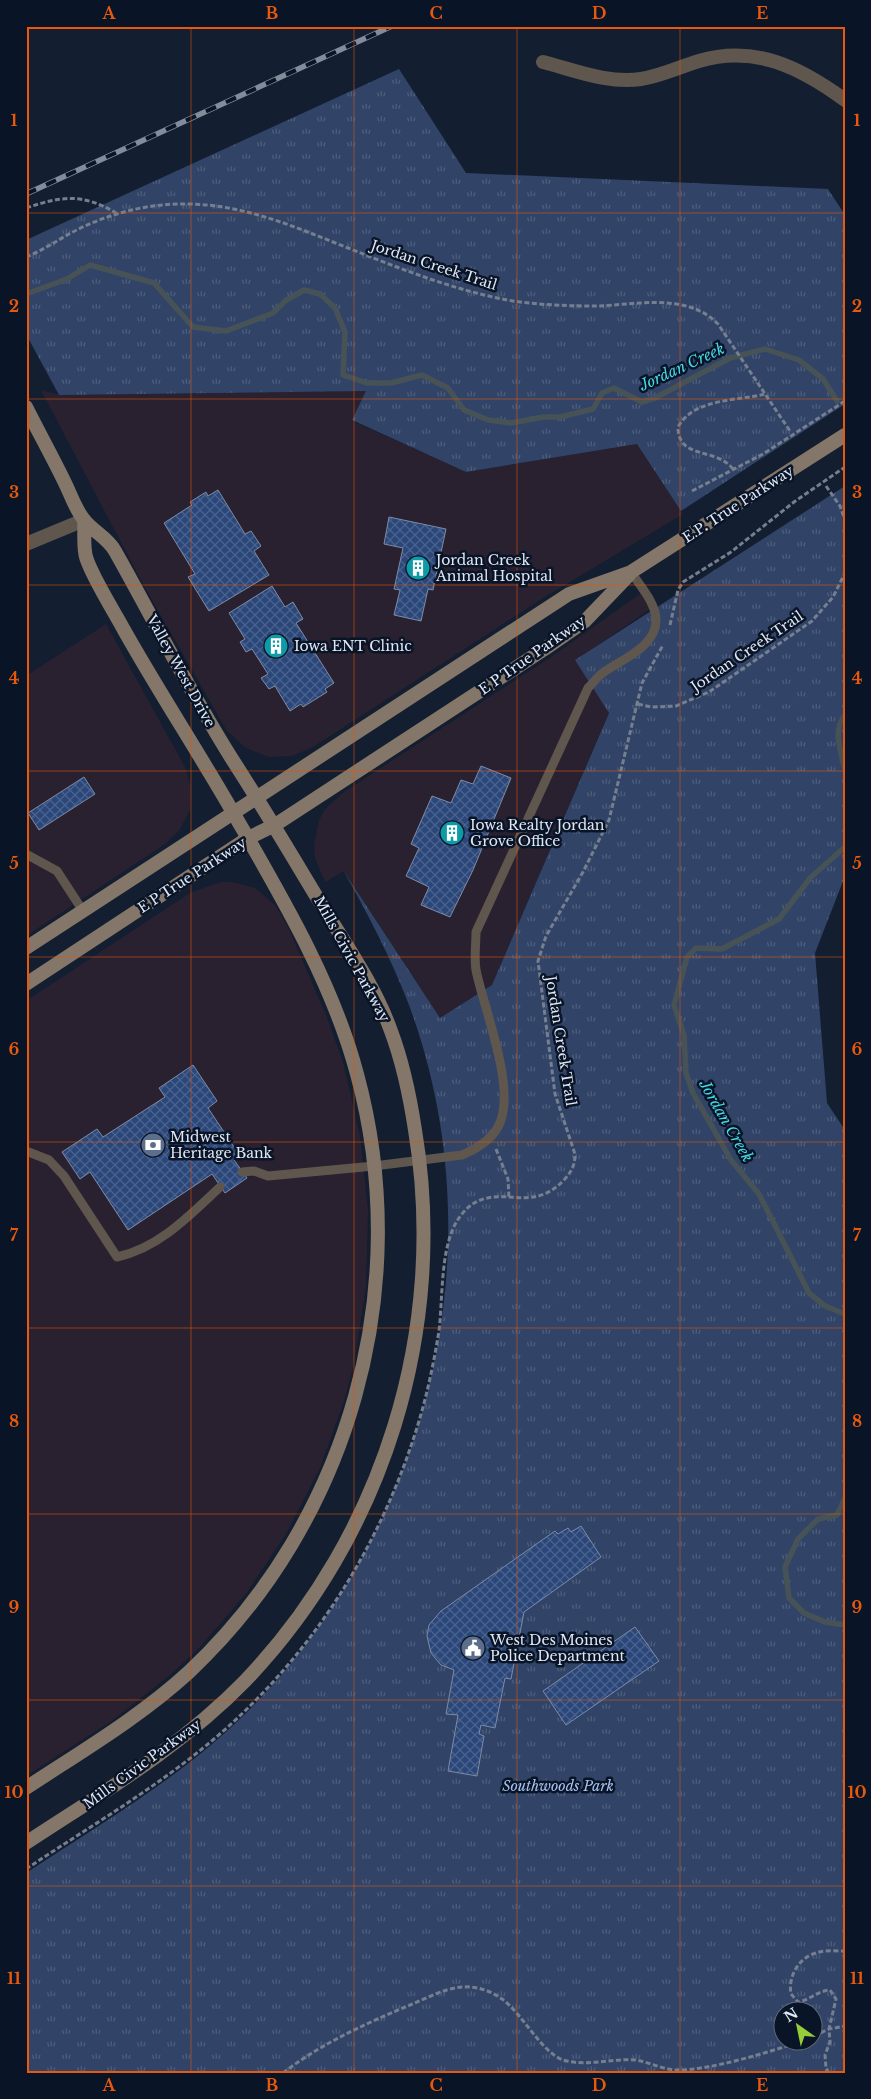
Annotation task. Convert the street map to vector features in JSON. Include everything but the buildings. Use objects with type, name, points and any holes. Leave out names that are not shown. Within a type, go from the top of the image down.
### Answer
[{"type":"main road","name":"Valley West Drive","points":[[26,407],[84,520],[112,544],[202,709],[275,824]]},
{"type":"main road","name":"E.P. True Parkway","points":[[631,572],[845,435]]},
{"type":"main road","name":"Valley West Drive","points":[[84,520],[86,556],[140,658],[248,838]]},
{"type":"main road","name":"E P True Parkway","points":[[26,948],[256,796],[569,594],[631,572]]},
{"type":"main road","name":"E P True Parkway","points":[[26,984],[248,838],[275,824],[546,648],[585,621],[631,572]]},
{"type":"main road","name":"Mills Civic Parkway","points":[[26,1843],[161,1754],[212,1712],[269,1653],[299,1616],[327,1575],[361,1513],[397,1419],[410,1370],[422,1299],[424,1253],[420,1160],[409,1094],[391,1030],[352,954],[275,824]]},
{"type":"main road","points":[[26,1788],[129,1720],[158,1698],[204,1657],[262,1589],[320,1493],[347,1424],[370,1337],[379,1241],[374,1166],[366,1112],[345,1036],[295,921],[248,838]]},
{"type":"street","points":[[543,62],[597,76],[633,80],[664,74],[700,60],[726,56],[750,56],[790,66],[812,76],[845,100]]},
{"type":"street","points":[[26,544],[84,520]]},
{"type":"lane","points":[[242,1172],[254,1171],[268,1176],[462,1155],[473,1151],[498,1128],[504,1084],[476,968],[476,932],[588,688],[602,673],[637,651],[649,640],[654,631],[656,620],[653,606],[631,572]]},
{"type":"lane","points":[[26,854],[56,871],[83,911]]},
{"type":"lane","points":[[26,1151],[48,1160],[64,1176],[117,1257],[129,1254],[166,1235],[220,1187]]},
{"type":"path","points":[[26,208],[56,198],[83,199],[102,205],[116,214]]},
{"type":"path","name":"Jordan Creek Trail","points":[[26,257],[101,219],[116,214],[168,204],[233,207],[273,218],[366,255],[468,291],[514,301],[567,305],[655,303],[682,305],[710,316],[726,334],[790,431]]},
{"type":"path","points":[[733,469],[720,457],[689,450],[682,443],[678,427],[683,418],[698,409],[719,402],[765,394]]},
{"type":"path","points":[[692,492],[763,454],[845,401]]},
{"type":"path","points":[[670,627],[678,590],[683,582],[731,552],[794,502],[845,467]]},
{"type":"path","points":[[826,486],[840,506],[845,520]]},
{"type":"path","name":"Jordan Creek Trail","points":[[638,704],[657,707],[676,706],[710,692],[812,621],[832,597],[845,574]]},
{"type":"path","name":"Jordan Creek Trail","points":[[454,1225],[467,1208],[476,1201],[487,1198],[536,1197],[547,1192],[558,1186],[571,1172],[575,1163],[575,1154],[555,1094],[538,961],[540,948],[583,872],[608,820],[642,683],[667,636]]},
{"type":"path","points":[[492,1134],[508,1179],[510,1198]]},
{"type":"path","points":[[829,2073],[826,2070],[826,2054],[830,2042],[829,2029],[836,1999],[830,1990],[821,1990],[806,2001],[798,2002],[791,1994],[790,1979],[793,1973],[811,1955],[817,1952],[845,1951]]},
{"type":"path","points":[[284,2073],[308,2054],[371,2022],[437,1994],[462,1987],[475,1987],[496,1994],[562,2060],[575,2062],[635,2060],[674,2070],[690,2069],[774,2050]]},
{"type":"path","points":[[824,2031],[845,2026]]},
{"type":"shaded area","points":[[41,390],[60,395],[367,391],[352,421],[466,472],[637,444],[683,514],[543,598],[313,747],[292,756],[269,757],[246,748],[227,731],[144,586]]},
{"type":"shaded area","points":[[644,591],[653,607],[576,660],[609,712],[492,985],[440,1018],[344,871],[325,882],[315,858],[314,845],[319,820],[325,809],[344,792],[551,657]]},
{"type":"shaded area","points":[[106,624],[185,767],[191,788],[190,810],[180,829],[165,844],[26,936],[26,676]]},
{"type":"shaded area","points":[[221,882],[232,882],[255,888],[275,905],[288,927],[326,1015],[343,1062],[360,1136],[368,1211],[366,1287],[354,1362],[345,1398],[320,1468],[286,1534],[245,1595],[197,1650],[170,1675],[113,1720],[26,1776],[26,1001],[190,893]]},
{"type":"green space","points":[[399,69],[466,173],[828,189],[845,215],[845,404],[681,511],[637,444],[466,472],[352,420],[366,391],[59,395],[26,334],[26,240]]},
{"type":"green space","name":"Southwoods Park","points":[[845,486],[845,876],[815,953],[827,1103],[845,1130],[845,2073],[26,2073],[26,1873],[116,1815],[203,1751],[256,1703],[316,1630],[366,1550],[405,1465],[431,1375],[446,1283],[447,1190],[435,1096],[409,1005],[395,970],[343,870],[440,1018],[492,985],[609,713],[575,660]]},
{"type":"waterway","name":"Jordan Creek","points":[[26,294],[67,279],[90,265],[154,283],[193,327],[226,331],[273,313],[285,301],[304,290],[320,294],[335,308],[345,332],[343,375],[367,383],[391,383],[422,375],[448,388],[464,410],[488,420],[511,423],[543,417],[560,417],[593,409],[602,393],[614,388],[642,402],[655,398],[730,358],[765,349],[799,360],[823,379],[837,401]]},
{"type":"waterway","name":"Jordan Creek","points":[[845,715],[841,721],[838,734],[845,770]]},
{"type":"waterway","name":"Jordan Creek","points":[[845,847],[811,877],[779,919],[722,949],[696,948],[687,957],[674,1005],[684,1035],[686,1073],[693,1093],[731,1160],[759,1194],[809,1293],[825,1306],[845,1314]]},
{"type":"waterway","name":"Jordan Creek","points":[[845,1498],[837,1515],[818,1519],[798,1539],[785,1567],[789,1598],[804,1613],[825,1622],[845,1625]]},
{"type":"railway","points":[[26,194],[392,26]]},
{"type":"place","name":"Jordan Creek Animal Hospital","points":[[418,568]]},
{"type":"place","name":"Iowa ENT Clinic","points":[[276,646]]},
{"type":"place","name":"Iowa Realty Jordan Grove Office","points":[[452,833]]},
{"type":"place","name":"Midwest Heritage Bank","points":[[153,1145]]},
{"type":"place","name":"West Des Moines Police Department","points":[[473,1648]]}]
